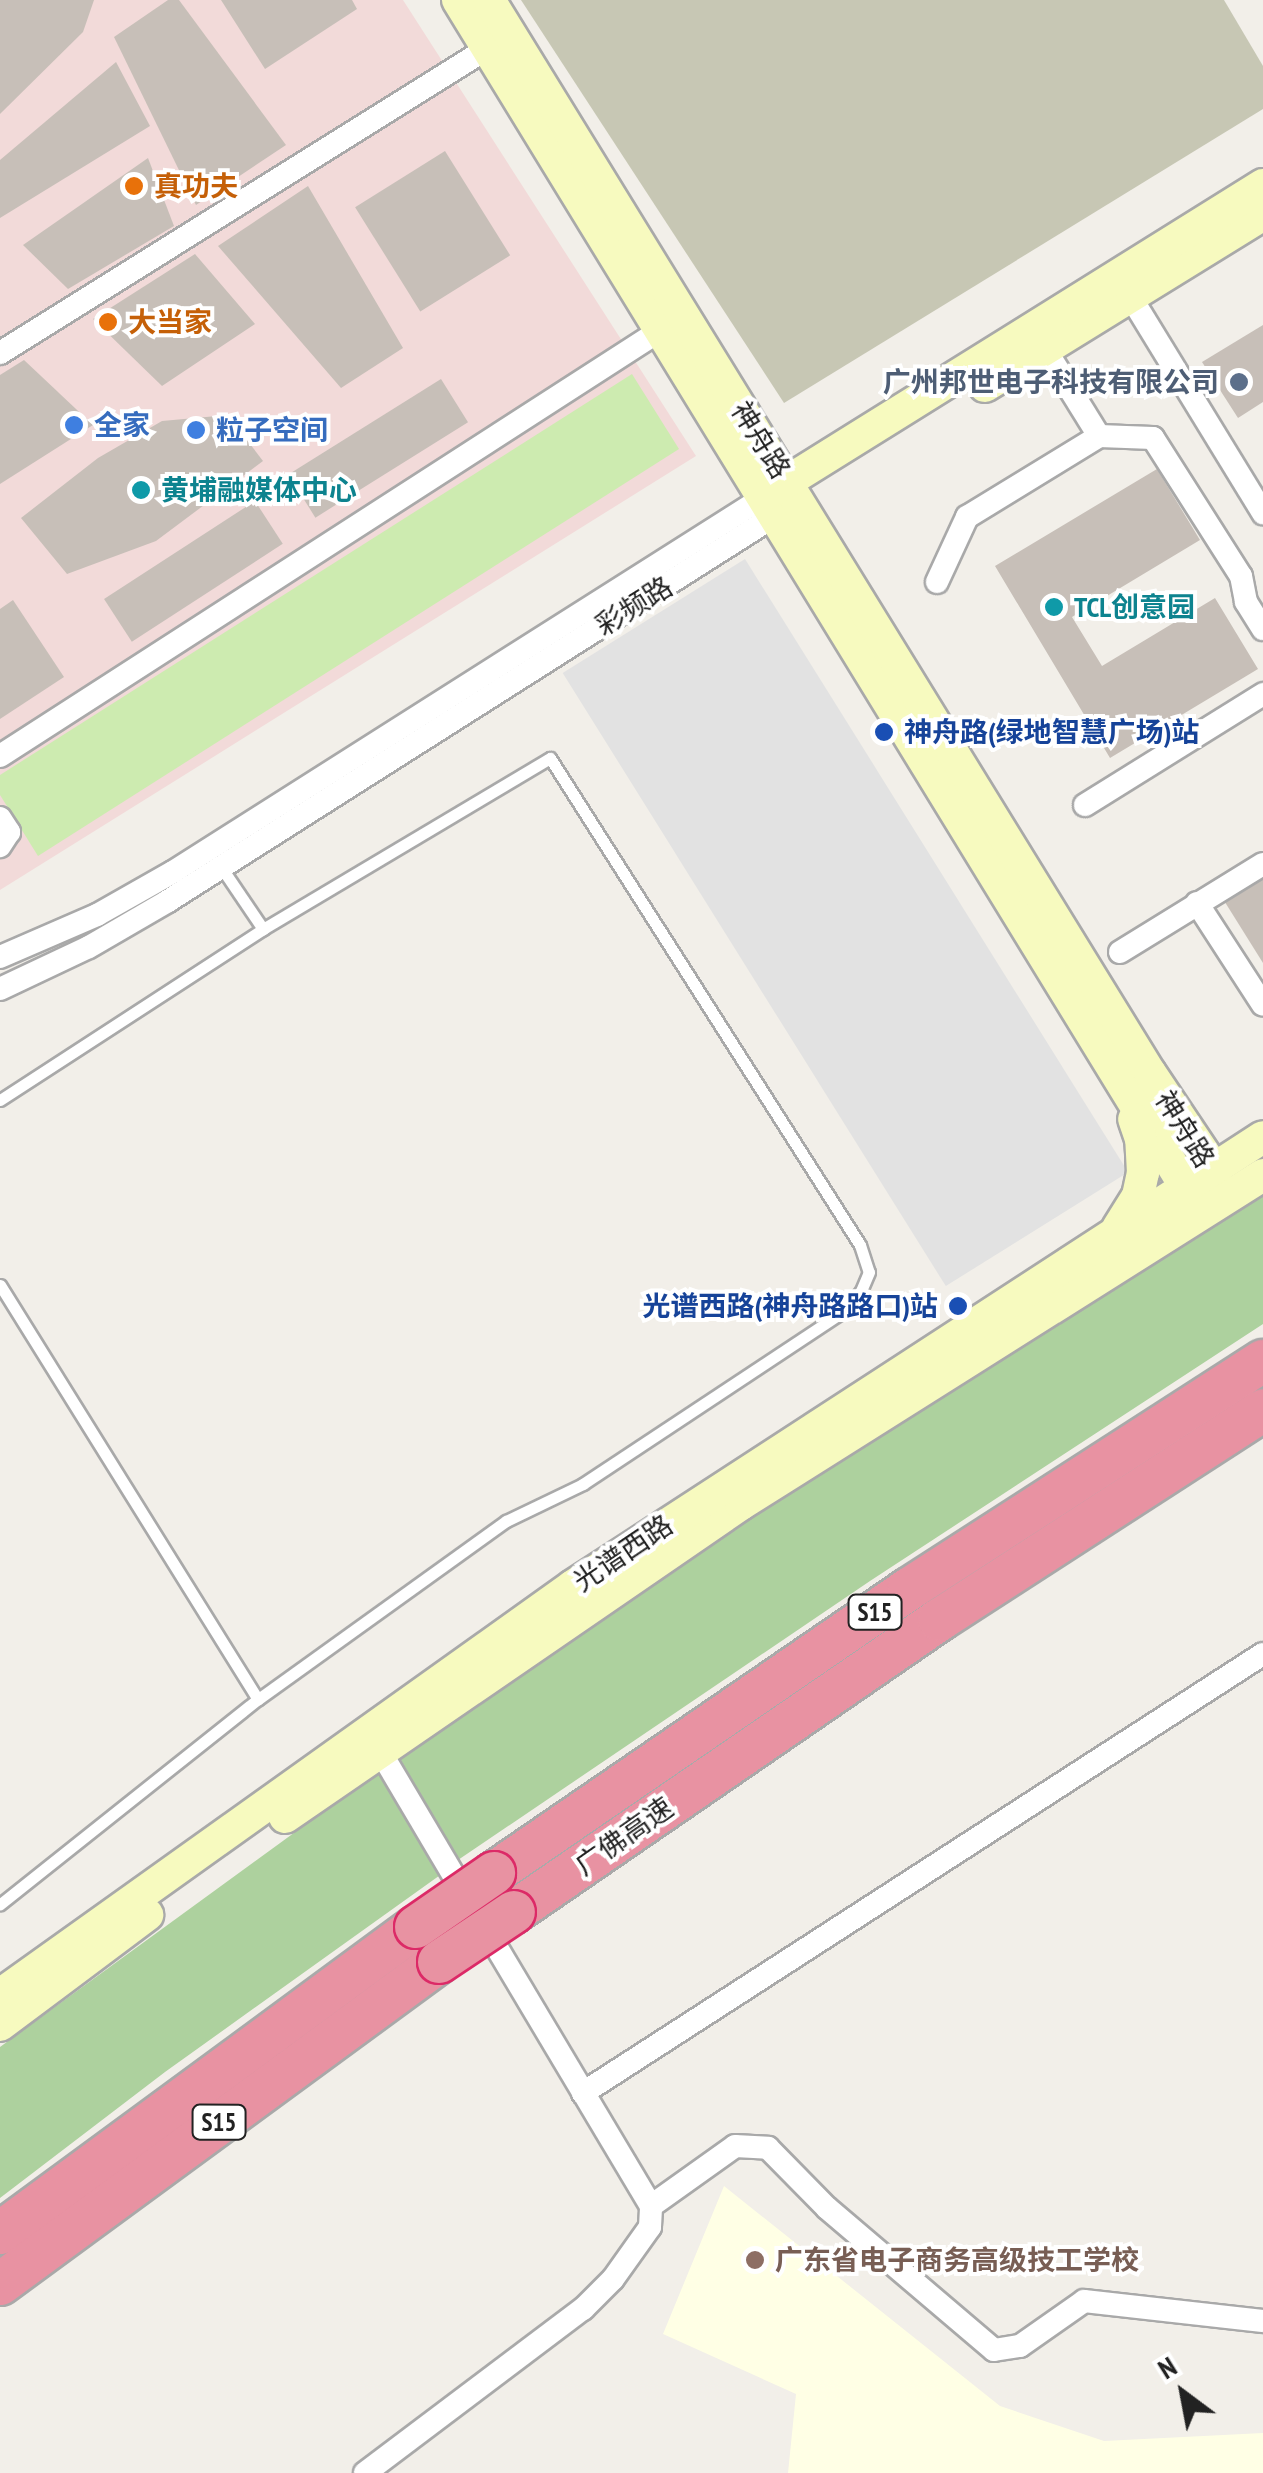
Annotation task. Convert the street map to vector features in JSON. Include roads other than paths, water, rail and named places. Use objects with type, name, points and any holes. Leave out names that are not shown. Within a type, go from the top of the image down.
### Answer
[{"type":"highway","name":"广佛高速","points":[[0,2284],[428,1945],[494,1873],[909,1589],[1263,1362]]},
{"type":"highway","name":"广佛高速","points":[[0,2233],[428,1945],[514,1912],[938,1620],[1263,1410]]},
{"type":"street","name":"神舟路","points":[[458,0],[658,332],[780,499]]},
{"type":"street","name":"神舟路","points":[[489,0],[780,499],[1135,1075],[1185,1186],[1218,1201]]},
{"type":"street","points":[[0,352],[488,48]]},
{"type":"street","name":"彩频路","points":[[0,989],[89,947],[222,867],[1263,185]]},
{"type":"street","name":"彩频路","points":[[0,958],[98,914],[174,872],[780,499],[1045,350],[1263,214]]},
{"type":"street","points":[[1130,296],[1263,514]]},
{"type":"street","points":[[0,756],[658,332]]},
{"type":"street","points":[[1045,350],[1099,436]]},
{"type":"street","points":[[937,582],[967,517],[1099,436],[1154,438],[1241,576],[1246,602],[1263,629]]},
{"type":"street","points":[[1085,806],[1263,694]]},
{"type":"street","points":[[0,818],[9,832],[0,846]]},
{"type":"street","points":[[1120,952],[1263,864]]},
{"type":"street","points":[[1198,904],[1263,1006]]},
{"type":"street","name":"神舟路","points":[[1135,1075],[1213,1167],[1218,1201]]},
{"type":"street","points":[[1135,1075],[1216,1132],[1263,1133]]},
{"type":"street","points":[[1118,1229],[1138,1196],[1144,1158],[1135,1075]]},
{"type":"street","name":"光谱西路","points":[[0,1995],[573,1586],[1263,1133]]},
{"type":"street","points":[[0,2025],[380,1751],[741,1504],[1263,1174]]},
{"type":"street","points":[[583,2093],[1263,1654]]},
{"type":"street","points":[[365,2473],[583,2309],[613,2279],[650,2228],[651,2206],[380,1751]]},
{"type":"street","points":[[651,2206],[735,2146],[768,2148],[826,2208],[994,2350],[1020,2346],[1084,2301],[1263,2321]]},
{"type":"lane","points":[[0,1100],[263,929],[550,758],[850,1229],[869,1272],[861,1291],[844,1312],[583,1484],[506,1521],[258,1699],[0,1904]]},
{"type":"lane","points":[[222,867],[263,929]]},
{"type":"lane","points":[[0,1285],[258,1699]]},
{"type":"place","name":"真功夫","points":[[134,186]]},
{"type":"place","name":"大当家","points":[[108,322]]},
{"type":"place","name":"广州邦世电子科技有限公司","points":[[1239,382]]},
{"type":"place","name":"全家","points":[[74,425]]},
{"type":"place","name":"粒子空间","points":[[196,430]]},
{"type":"place","name":"黄埔融媒体中心","points":[[141,490]]},
{"type":"place","name":"TCL创意园","points":[[1054,607]]},
{"type":"place","name":"神舟路(绿地智慧广场)站","points":[[884,732]]},
{"type":"place","name":"光谱西路(神舟路路口)站","points":[[958,1306]]},
{"type":"place","name":"广东省电子商务高级技工学校","points":[[755,2260]]}]
